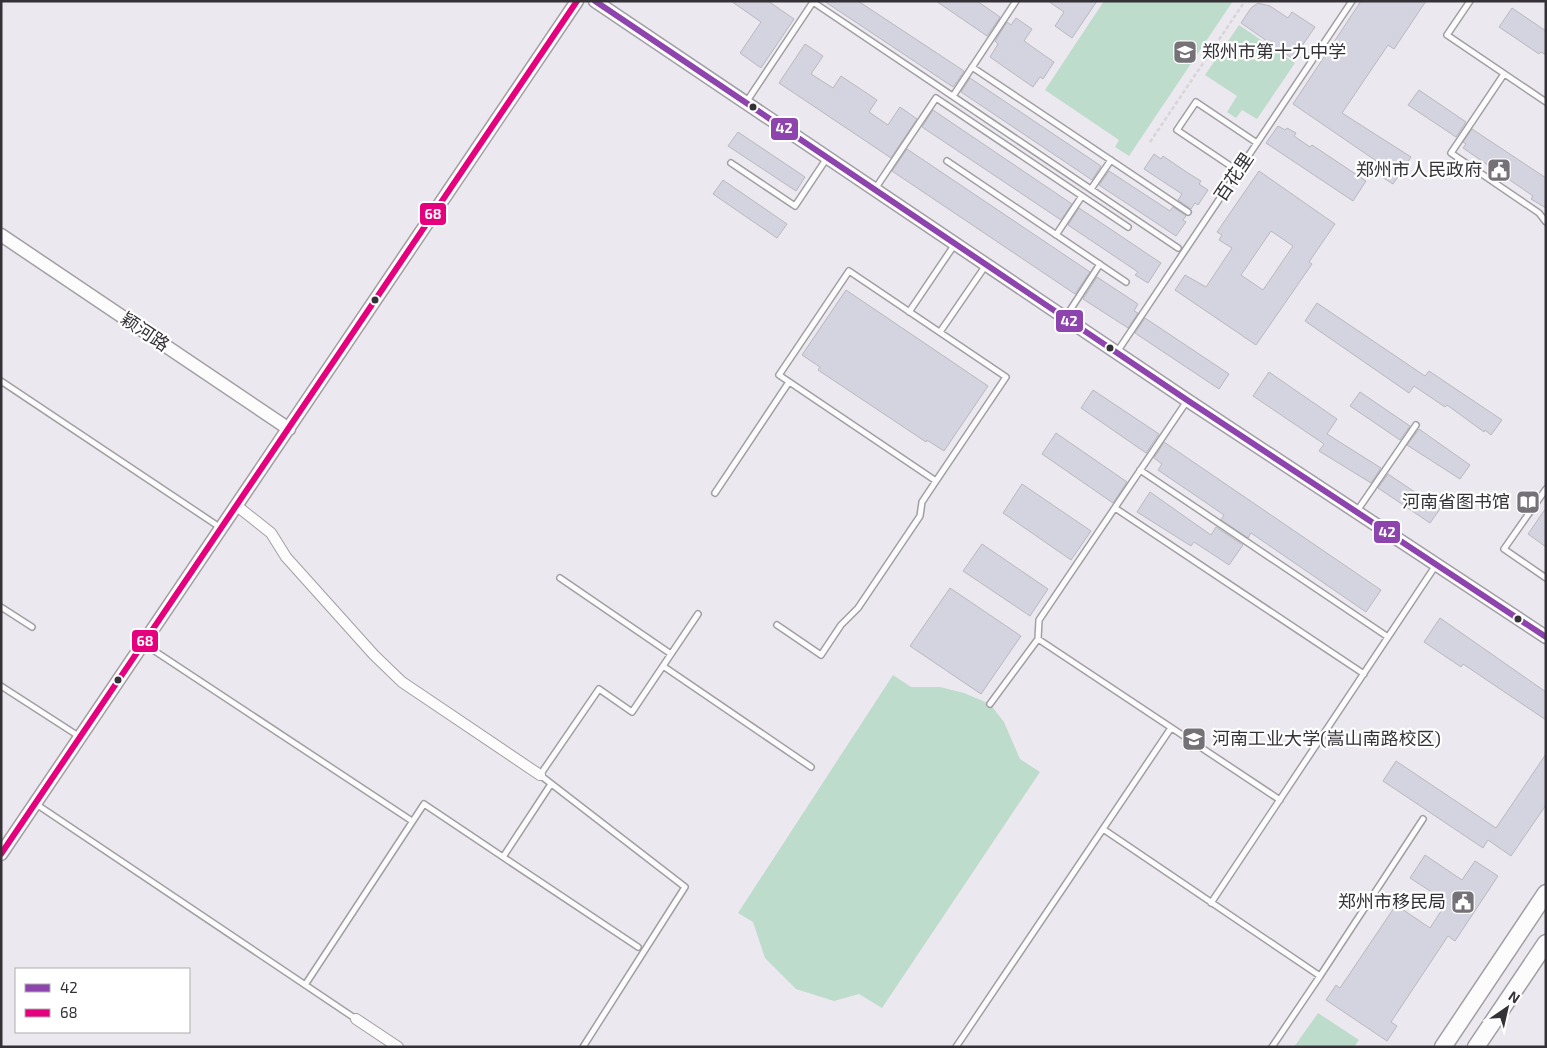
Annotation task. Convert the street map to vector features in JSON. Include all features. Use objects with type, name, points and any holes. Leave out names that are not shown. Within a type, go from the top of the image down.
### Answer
[{"type":"main road","points":[[1443,1047],[1546,893]]},
{"type":"main road","points":[[1476,1047],[1545,946]]},
{"type":"street","points":[[1,854],[577,1]]},
{"type":"street","points":[[595,1],[1064,318],[1546,637]]},
{"type":"street","name":"颖河路","points":[[1,235],[289,429]]},
{"type":"street","points":[[237,506],[271,533],[286,557],[374,655],[402,682],[540,775]]},
{"type":"street","points":[[356,1019],[398,1047]]},
{"type":"lane","points":[[953,96],[1016,1]]},
{"type":"lane","name":"百花里","points":[[1116,352],[1352,1]]},
{"type":"lane","points":[[1470,1],[1447,35],[1546,102]]},
{"type":"lane","points":[[746,103],[813,2],[1178,248]]},
{"type":"lane","points":[[972,67],[1188,212]]},
{"type":"lane","points":[[1504,74],[1450,153],[1539,213],[1546,222]]},
{"type":"lane","points":[[874,190],[936,98],[1128,227]]},
{"type":"lane","points":[[1238,171],[1177,130],[1196,102],[1257,143]]},
{"type":"lane","points":[[731,163],[795,206],[827,158]]},
{"type":"lane","points":[[1091,189],[1110,160]]},
{"type":"lane","points":[[947,161],[1126,282]]},
{"type":"lane","points":[[1056,235],[1082,196]]},
{"type":"lane","points":[[909,312],[955,244]]},
{"type":"lane","points":[[1064,318],[1100,264]]},
{"type":"lane","points":[[940,332],[986,265]]},
{"type":"lane","points":[[777,624],[821,655],[841,625],[858,608],[920,516],[922,502],[1006,377],[849,271],[779,375],[936,481]]},
{"type":"lane","points":[[1,381],[222,529]]},
{"type":"lane","points":[[715,493],[789,382]]},
{"type":"lane","points":[[990,704],[1038,639],[1039,620],[1187,400]]},
{"type":"lane","points":[[1357,512],[1416,425]]},
{"type":"lane","points":[[1140,470],[1388,637]]},
{"type":"lane","points":[[1546,489],[1504,549],[1546,578]]},
{"type":"lane","points":[[1114,508],[1364,674]]},
{"type":"lane","points":[[1211,903],[1436,564]]},
{"type":"lane","points":[[560,578],[672,654]]},
{"type":"lane","points":[[1,606],[32,627]]},
{"type":"lane","points":[[583,1047],[685,887],[540,775],[599,689],[632,712],[698,614]]},
{"type":"lane","points":[[1038,639],[1280,800]]},
{"type":"lane","points":[[144,644],[412,822]]},
{"type":"lane","points":[[663,666],[811,767]]},
{"type":"lane","points":[[1,686],[80,737]]},
{"type":"lane","points":[[956,1047],[1171,728]]},
{"type":"lane","points":[[503,857],[551,784]]},
{"type":"lane","points":[[35,804],[356,1019]]},
{"type":"lane","points":[[305,984],[424,804],[638,947]]},
{"type":"lane","points":[[1272,1047],[1424,819]]},
{"type":"lane","points":[[1103,829],[1320,976]]},
{"type":"path","points":[[1150,142],[1245,1]]},
{"type":"green space","points":[[1104,1],[1233,1],[1129,156],[1115,147],[1119,140],[1045,90]]},
{"type":"green space","points":[[1239,25],[1295,63],[1257,119],[1242,110],[1236,118],[1227,112],[1237,96],[1205,75]]},
{"type":"green space","points":[[893,675],[911,687],[940,687],[964,693],[990,704],[1004,722],[1020,759],[1040,772],[882,1008],[859,994],[834,1001],[796,989],[765,958],[753,922],[738,913]]},
{"type":"green space","points":[[1318,1013],[1359,1040],[1354,1047],[1294,1047]]},
{"type":"building","points":[[731,1],[768,1],[794,19],[761,68],[740,53],[761,22]]},
{"type":"building","points":[[824,1],[858,1],[964,71],[963,73],[953,87]]},
{"type":"building","points":[[936,1],[977,1],[1000,17],[987,36]]},
{"type":"building","points":[[1048,1],[1097,1],[1072,38],[1055,26],[1064,12]]},
{"type":"building","points":[[1361,1],[1426,1],[1394,49],[1388,45],[1342,113],[1411,157],[1393,184],[1382,177],[1388,169],[1293,104]]},
{"type":"building","points":[[1258,3],[1270,6],[1288,18],[1292,12],[1315,27],[1293,59],[1241,23],[1251,8]]},
{"type":"building","points":[[1512,8],[1546,31],[1546,55],[1541,52],[1539,54],[1499,27]]},
{"type":"building","points":[[1016,18],[1032,29],[1024,41],[1054,62],[1043,79],[1040,77],[1033,87],[990,57],[998,44],[995,41],[1007,22],[1011,25]]},
{"type":"building","points":[[805,44],[823,56],[811,74],[833,88],[841,76],[877,100],[869,112],[888,125],[900,107],[917,119],[891,158],[779,83]]},
{"type":"building","points":[[970,78],[1101,166],[1092,180],[961,92]]},
{"type":"building","points":[[1419,90],[1466,122],[1456,137],[1408,105]]},
{"type":"building","points":[[933,110],[1072,204],[1061,220],[922,127]]},
{"type":"building","points":[[1278,126],[1296,133],[1294,136],[1310,147],[1312,145],[1366,181],[1353,201],[1266,143]]},
{"type":"building","points":[[1472,129],[1546,178],[1546,208],[1531,199],[1533,196],[1463,148],[1466,144],[1463,142]]},
{"type":"building","points":[[738,132],[805,177],[796,191],[728,146]]},
{"type":"building","points":[[907,149],[1090,272],[1075,294],[892,171]]},
{"type":"building","points":[[1154,154],[1161,159],[1163,156],[1201,181],[1199,184],[1208,190],[1198,205],[1195,203],[1191,209],[1178,200],[1182,194],[1144,169]]},
{"type":"building","points":[[1109,171],[1170,211],[1173,207],[1186,216],[1183,220],[1186,222],[1176,236],[1099,185]]},
{"type":"building","points":[[1259,171],[1335,224],[1309,262],[1312,264],[1256,345],[1175,290],[1185,275],[1206,287],[1232,248],[1219,240],[1222,235],[1217,232]],"holes":[[[1271,231],[1293,246],[1263,290],[1241,275]]]},
{"type":"building","points":[[723,180],[787,224],[777,238],[713,194]]},
{"type":"building","points":[[1079,208],[1161,263],[1148,283],[1135,275],[1138,272],[1068,225]]},
{"type":"building","points":[[1097,277],[1138,304],[1134,311],[1138,313],[1128,328],[1083,299]]},
{"type":"building","points":[[846,290],[988,386],[944,451],[927,440],[926,442],[818,370],[820,367],[802,355]]},
{"type":"building","points":[[1317,303],[1425,376],[1429,371],[1502,420],[1491,435],[1447,405],[1445,407],[1414,386],[1409,393],[1305,321]]},
{"type":"building","points":[[1145,318],[1229,374],[1219,389],[1135,333]]},
{"type":"building","points":[[1269,372],[1337,419],[1327,434],[1381,468],[1371,483],[1319,451],[1324,444],[1253,396]]},
{"type":"building","points":[[1093,390],[1159,434],[1146,453],[1081,408]]},
{"type":"building","points":[[1360,392],[1410,426],[1400,440],[1350,406]]},
{"type":"building","points":[[1419,429],[1470,465],[1460,479],[1407,445]]},
{"type":"building","points":[[1056,433],[1127,482],[1113,503],[1042,454]]},
{"type":"building","points":[[1164,442],[1381,590],[1366,612],[1251,533],[1248,538],[1221,520],[1224,515],[1158,470],[1162,464],[1154,458]]},
{"type":"building","points":[[1388,474],[1440,509],[1430,523],[1378,488]]},
{"type":"building","points":[[1022,484],[1091,531],[1071,560],[1003,513]]},
{"type":"building","points":[[1150,492],[1211,535],[1216,527],[1243,545],[1229,565],[1194,542],[1191,546],[1137,512]]},
{"type":"building","points":[[1546,508],[1546,547],[1528,534]]},
{"type":"building","points":[[982,544],[1048,589],[1030,616],[963,571]]},
{"type":"building","points":[[950,588],[1021,636],[981,694],[910,646]]},
{"type":"building","points":[[1440,618],[1546,692],[1546,720],[1463,664],[1461,667],[1424,642]]},
{"type":"building","points":[[1546,754],[1546,805],[1511,856],[1488,840],[1483,848],[1383,781],[1396,761],[1496,828]]},
{"type":"building","points":[[1425,855],[1462,880],[1475,861],[1498,876],[1455,941],[1448,936],[1391,1022],[1397,1026],[1387,1041],[1326,1000],[1336,985],[1340,988],[1396,905],[1430,928],[1447,902],[1410,878]]},
{"type":"transit line","name":"68","points":[[1,854],[577,1]]},
{"type":"transit line","name":"42","points":[[595,1],[1187,400],[1546,637]]},
{"type":"place","name":"郑州市第十九中学","points":[[1185,52]]},
{"type":"place","name":"郑州市人民政府","points":[[1499,170]]},
{"type":"place","name":"河南省图书馆","points":[[1528,502]]},
{"type":"place","name":"河南工业大学(嵩山南路校区)","points":[[1194,739]]},
{"type":"place","name":"郑州市移民局","points":[[1463,902]]}]
